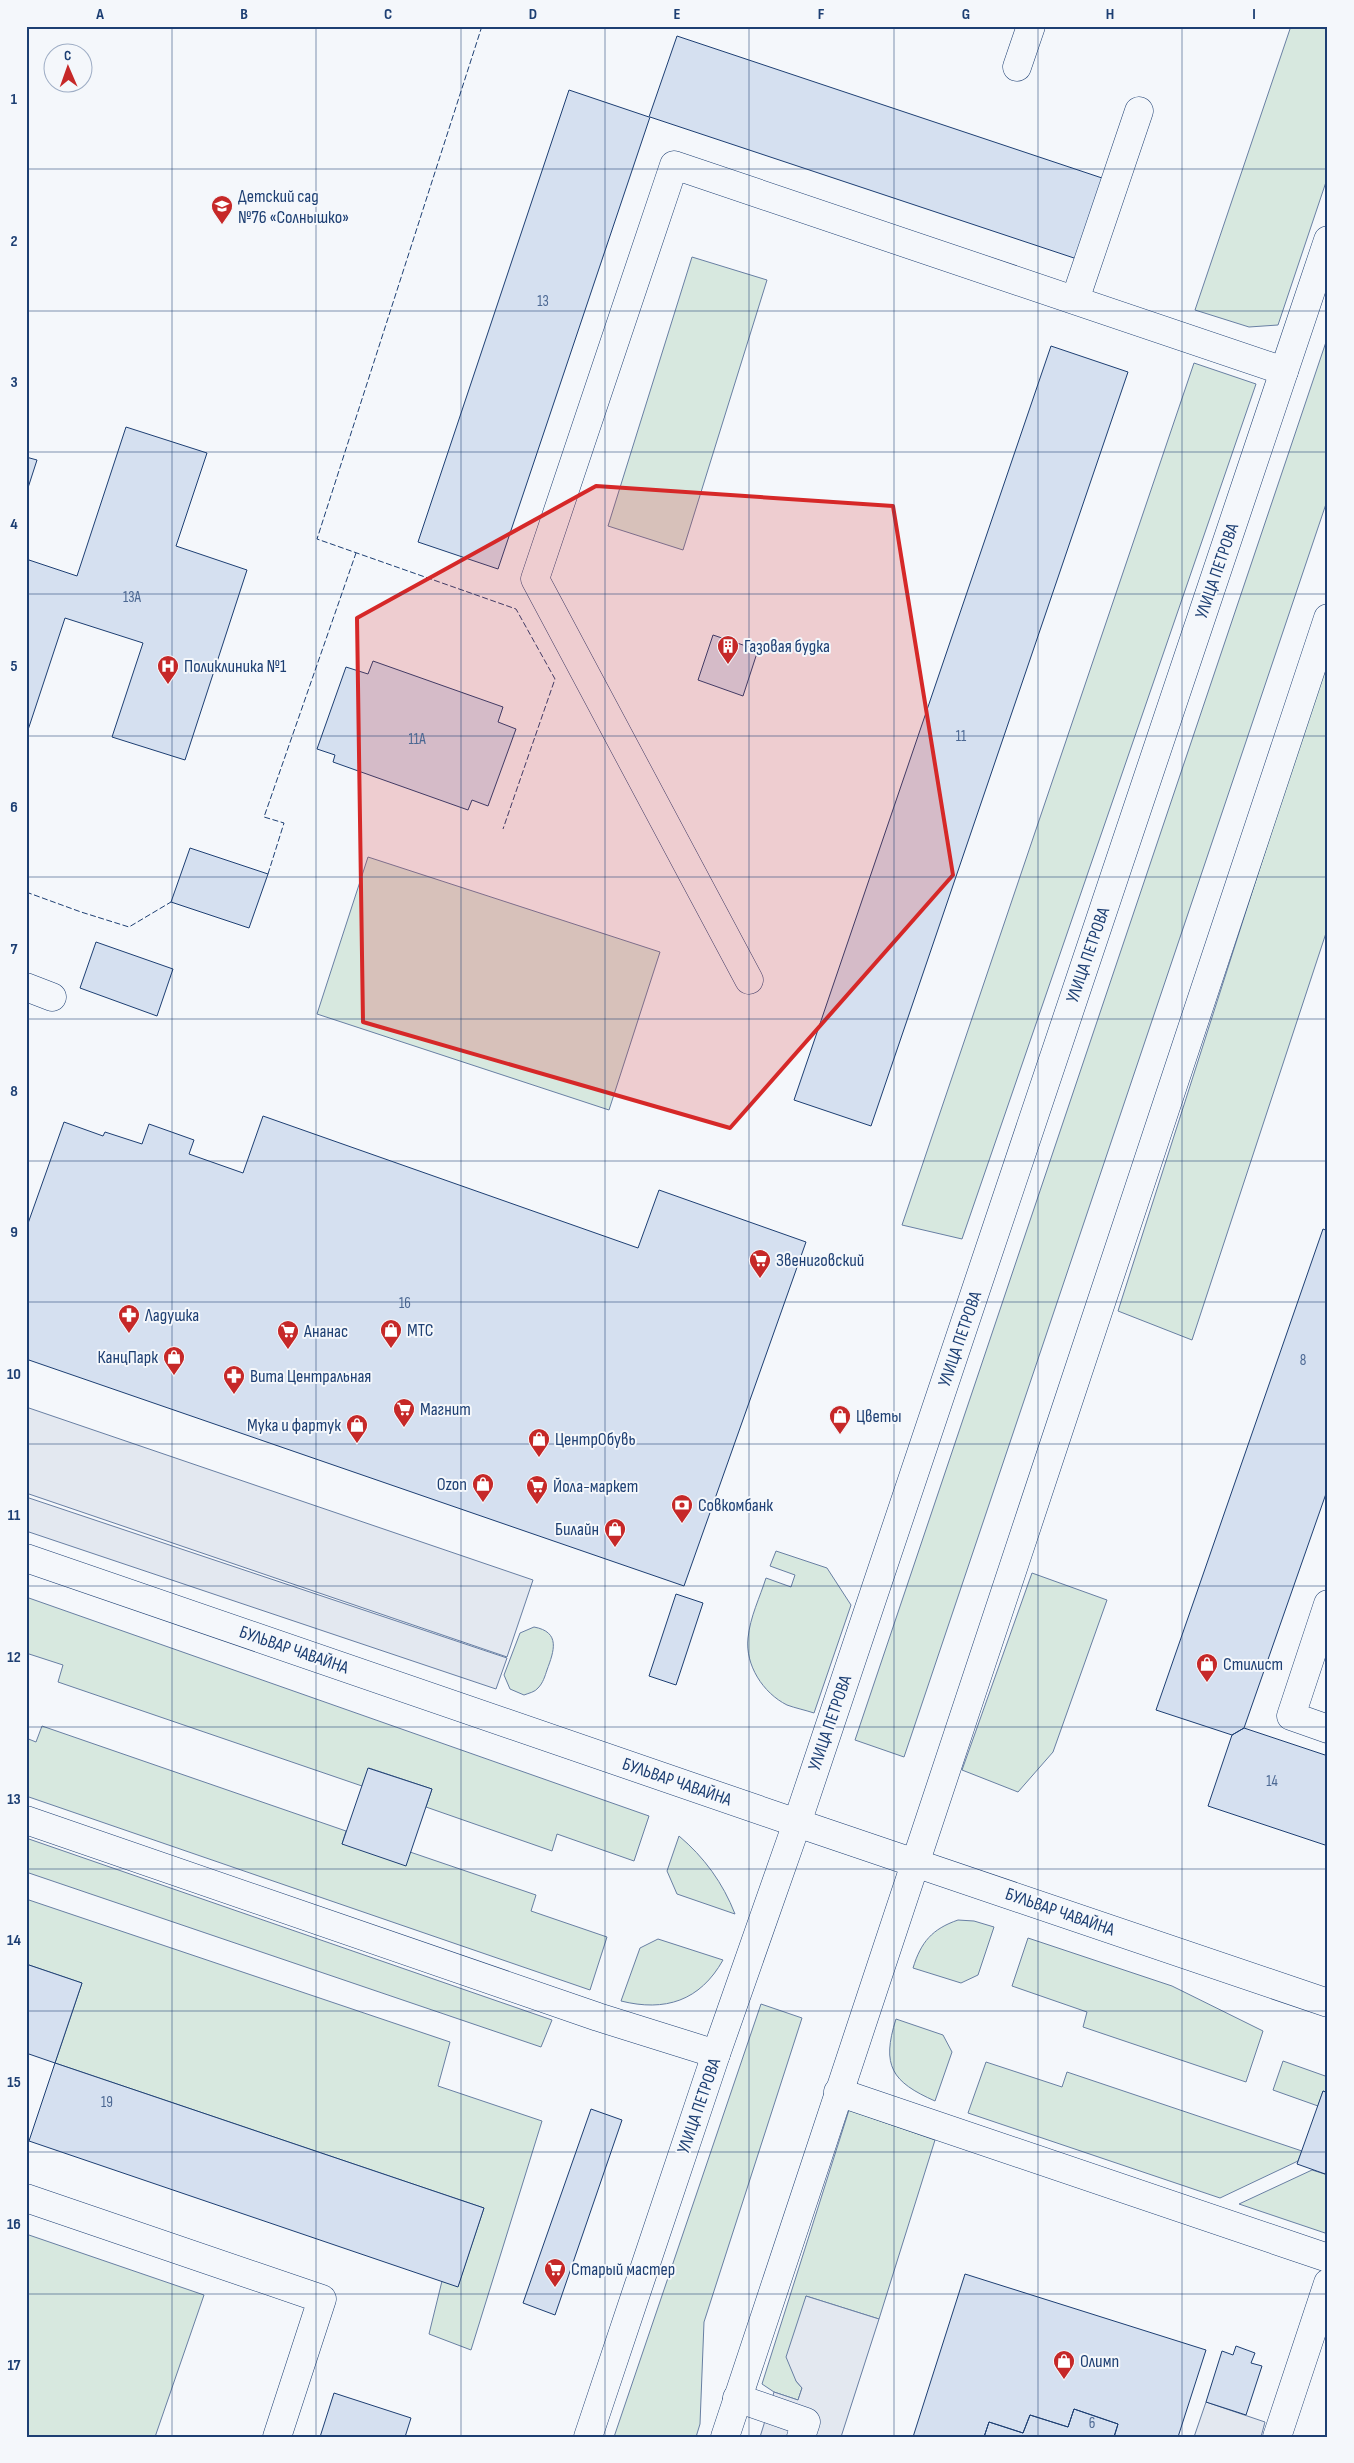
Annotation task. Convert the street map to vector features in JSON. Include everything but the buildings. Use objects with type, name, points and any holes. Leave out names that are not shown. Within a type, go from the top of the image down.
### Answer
[{"type":"main road","points":[[1017,68],[1031,26]]},
{"type":"main road","points":[[1075,300],[1139,111]]},
{"type":"main road","points":[[749,980],[535,578],[674,165],[1284,371]]},
{"type":"main road","name":"УЛИЦА ПЕТРОВА","points":[[588,2437],[716,2054],[797,1823],[1328,240]]},
{"type":"main road","points":[[725,2437],[1328,618]]},
{"type":"main road","points":[[26,987],[52,997]]},
{"type":"main road","name":"БУЛЬВАР ЧАВАЙНА","points":[[26,1558],[915,1864],[1328,2003]]},
{"type":"main road","points":[[1328,1604],[1291,1716],[1328,1729]]},
{"type":"main road","points":[[26,1820],[598,2017],[716,2054]]},
{"type":"main road","points":[[838,2092],[1328,2258]]},
{"type":"main road","points":[[26,2198],[322,2299],[277,2437]]},
{"type":"main road","points":[[1277,2437],[1328,2284]]},
{"type":"main road","points":[[737,2398],[806,2422],[801,2437]]},
{"type":"highlighted area","points":[[596,486],[893,506],[953,875],[730,1128],[363,1022],[357,618]]},
{"type":"shaded area","points":[[1291,26],[1328,26],[1328,176],[1278,325],[1249,327],[1195,310]]},
{"type":"shaded area","points":[[692,257],[767,280],[683,550],[608,526]]},
{"type":"shaded area","points":[[1328,336],[1328,498],[904,1757],[855,1740]]},
{"type":"shaded area","points":[[1194,363],[1256,384],[962,1239],[902,1225]]},
{"type":"shaded area","points":[[1328,655],[1328,927],[1192,1340],[1118,1311]]},
{"type":"shaded area","points":[[368,857],[660,952],[609,1110],[317,1014]]},
{"type":"shaded area","points":[[26,1407],[533,1580],[507,1657],[26,1493]]},
{"type":"shaded area","points":[[26,1497],[507,1658],[496,1689],[26,1531]]},
{"type":"shaded area","points":[[776,1551],[827,1568],[851,1605],[814,1713],[787,1705],[778,1700],[763,1686],[749,1658],[749,1630],[766,1578],[791,1587],[795,1575],[770,1566]]},
{"type":"shaded area","points":[[1032,1573],[1107,1600],[1053,1752],[1018,1792],[962,1770]]},
{"type":"shaded area","points":[[26,1597],[649,1816],[634,1861],[557,1834],[552,1851],[426,1807],[432,1789],[369,1768],[362,1786],[58,1682],[63,1665],[26,1653]]},
{"type":"shaded area","points":[[534,1627],[548,1633],[552,1638],[553,1649],[550,1663],[541,1684],[535,1690],[524,1695],[510,1689],[504,1675],[520,1633]]},
{"type":"shaded area","points":[[42,1726],[346,1831],[342,1844],[410,1852],[536,1895],[531,1911],[607,1937],[590,1990],[26,1796],[26,1738],[36,1742]]},
{"type":"shaded area","points":[[679,1836],[712,1871],[725,1892],[735,1914],[677,1894],[667,1871]]},
{"type":"shaded area","points":[[26,1838],[552,2020],[541,2047],[26,1872]]},
{"type":"shaded area","points":[[26,1899],[450,2042],[438,2086],[542,2121],[471,2350],[429,2334],[442,2281],[458,2286],[484,2208],[55,2063],[82,1983],[26,1964]]},
{"type":"shaded area","points":[[958,1920],[974,1921],[994,1927],[978,1975],[961,1983],[913,1968],[924,1944],[934,1932]]},
{"type":"shaded area","points":[[1028,1938],[1172,1986],[1263,2031],[1246,2082],[1083,2027],[1087,2012],[1012,1986]]},
{"type":"shaded area","points":[[658,1939],[723,1960],[704,1985],[680,2000],[667,2004],[652,2005],[621,2001],[640,1948]]},
{"type":"shaded area","points":[[761,2004],[802,2018],[704,2322],[700,2424],[696,2437],[614,2437]]},
{"type":"shaded area","points":[[896,2019],[943,2035],[952,2052],[935,2101],[909,2087],[894,2070],[890,2061],[890,2049]]},
{"type":"shaded area","points":[[1283,2061],[1328,2077],[1328,2093],[1323,2091],[1318,2106],[1273,2090]]},
{"type":"shaded area","points":[[986,2062],[1062,2087],[1067,2072],[1302,2151],[1298,2161],[1220,2198],[968,2113]]},
{"type":"shaded area","points":[[849,2110],[935,2140],[879,2319],[806,2296],[796,2381],[802,2388],[798,2400],[774,2392],[762,2384]]},
{"type":"shaded area","points":[[1312,2170],[1328,2175],[1328,2234],[1239,2204]]},
{"type":"shaded area","points":[[26,2234],[204,2295],[155,2437],[26,2437]]},
{"type":"shaded area","points":[[806,2296],[879,2319],[841,2437],[760,2437],[774,2392],[798,2400],[802,2388],[796,2381],[786,2357]]},
{"type":"shaded area","points":[[1206,2402],[1265,2422],[1261,2437],[1194,2437]]},
{"type":"fence","points":[[482,26],[317,539],[516,609],[555,679],[503,829]]},
{"type":"fence","points":[[268,874],[284,823],[264,817],[356,553]]},
{"type":"fence","points":[[26,892],[129,927],[171,902]]},
{"type":"place","name":"Детский сад №76 «Солнышко»","points":[[222,225]]},
{"type":"place","name":"Газовая будка","points":[[728,665]]},
{"type":"place","name":"Поликлиника №1","points":[[168,685]]},
{"type":"place","name":"Звениговский","points":[[760,1279]]},
{"type":"place","name":"Ладушка","points":[[129,1334]]},
{"type":"place","name":"МТС","points":[[391,1349]]},
{"type":"place","name":"Ананас","points":[[288,1350]]},
{"type":"place","name":"КанцПарк","points":[[174,1376]]},
{"type":"place","name":"Вита Центральная","points":[[234,1395]]},
{"type":"place","name":"Магнит","points":[[404,1428]]},
{"type":"place","name":"Цветы","points":[[840,1435]]},
{"type":"place","name":"Мука и фартук","points":[[357,1444]]},
{"type":"place","name":"ЦентрОбувь","points":[[539,1458]]},
{"type":"place","name":"Ozon","points":[[483,1503]]},
{"type":"place","name":"Йола-маркет","points":[[537,1505]]},
{"type":"place","name":"Совкомбанк","points":[[682,1524]]},
{"type":"place","name":"Билайн","points":[[615,1548]]},
{"type":"place","name":"Стилист","points":[[1207,1683]]},
{"type":"place","name":"Старый мастер","points":[[555,2288]]},
{"type":"place","name":"Олимп","points":[[1064,2380]]}]
